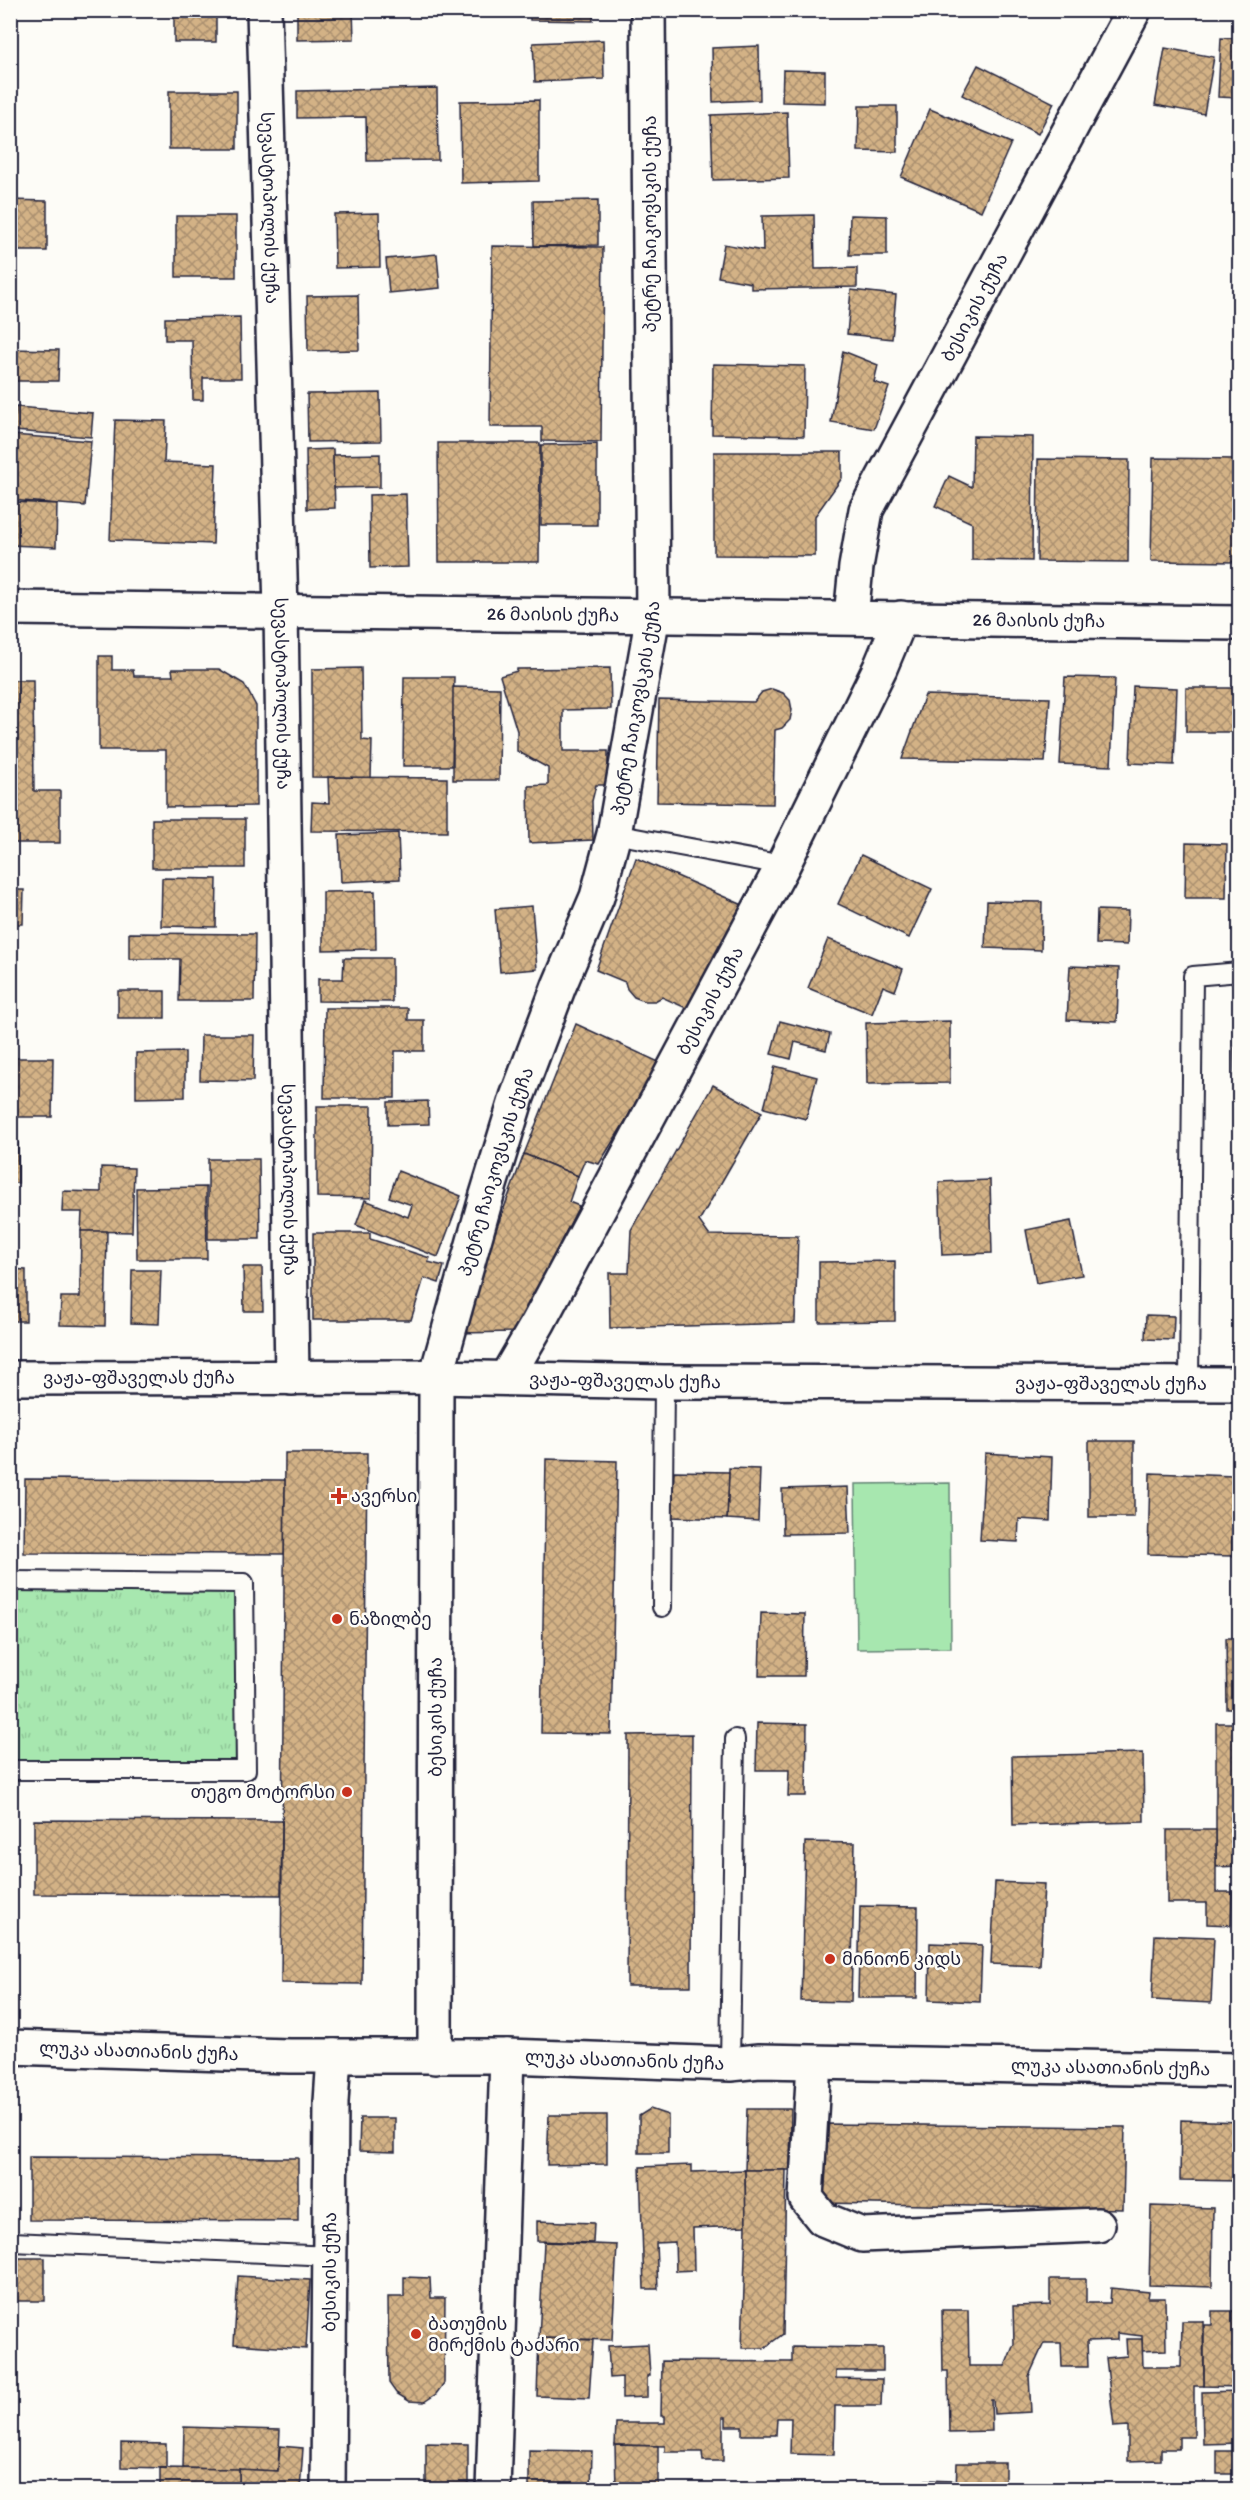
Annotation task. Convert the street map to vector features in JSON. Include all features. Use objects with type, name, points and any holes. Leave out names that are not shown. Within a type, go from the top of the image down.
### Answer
[{"type":"street","name":"სევასტოპოლის ქუჩა","points":[[264,10],[281,610],[292,1378]]},
{"type":"street","name":"პეტრე ჩაიკოვსკის ქუჩა","points":[[436,1377],[517,1097],[558,986],[597,897],[614,834],[653,615],[648,10]]},
{"type":"street","name":"ბესიკის ქუჩა","points":[[851,616],[856,567],[866,510],[1134,10]]},
{"type":"street","name":"26 მაისის ქუჩა","points":[[10,608],[851,616],[1239,623]]},
{"type":"street","name":"ბესიკის ქუჩა","points":[[506,1378],[538,1323],[783,865],[880,668],[901,618]]},
{"type":"street","name":"ბესიკის ქუჩა","points":[[435,2057],[436,1377]]},
{"type":"street","name":"ვაჟა-ფშაველას ქუჩა","points":[[10,1378],[436,1377],[664,1382],[1239,1384]]},
{"type":"street","name":"ლუკა ასათიანის ქუჩა","points":[[10,2047],[334,2056],[507,2056],[730,2064],[759,2061],[1239,2070]]},
{"type":"street","name":"ბესიკის ქუჩა","points":[[328,2490],[331,2102],[334,2056]]},
{"type":"street","points":[[494,2490],[507,2056]]},
{"type":"street","points":[[814,2063],[806,2198],[823,2219],[862,2235],[1098,2225]]},
{"type":"lane","points":[[614,834],[783,865]]},
{"type":"lane","points":[[1189,1383],[1193,976],[1239,972]]},
{"type":"lane","points":[[662,1607],[664,1382]]},
{"type":"lane","points":[[10,1581],[244,1583],[246,1770],[10,1770]]},
{"type":"lane","points":[[730,2064],[735,1739]]},
{"type":"lane","points":[[12,2242],[331,2256]]},
{"type":"green space","points":[[950,1483],[951,1648],[857,1649],[855,1484]]},
{"type":"green space","points":[[11,1581],[244,1583],[246,1770],[11,1770]]},
{"type":"building","points":[[174,10],[216,10],[216,42],[174,42]]},
{"type":"building","points":[[297,10],[353,10],[354,39],[297,40]]},
{"type":"building","points":[[530,10],[593,10],[593,21],[530,20]]},
{"type":"building","points":[[1221,38],[1240,39],[1240,98],[1218,97]]},
{"type":"building","points":[[603,40],[604,79],[535,82],[533,43]]},
{"type":"building","points":[[759,46],[760,100],[713,102],[712,48]]},
{"type":"building","points":[[1165,48],[1214,57],[1204,114],[1155,105]]},
{"type":"building","points":[[978,65],[1054,103],[1038,134],[962,95]]},
{"type":"building","points":[[783,70],[825,71],[825,103],[782,102]]},
{"type":"building","points":[[437,88],[438,160],[367,161],[366,117],[297,118],[297,91]]},
{"type":"building","points":[[169,91],[237,91],[237,149],[169,149]]},
{"type":"building","points":[[539,100],[539,181],[461,183],[460,101]]},
{"type":"building","points":[[859,106],[897,106],[897,152],[858,151]]},
{"type":"building","points":[[930,109],[1011,143],[981,211],[901,177]]},
{"type":"building","points":[[787,112],[789,178],[713,180],[711,115]]},
{"type":"building","points":[[10,200],[47,201],[47,251],[10,251]]},
{"type":"building","points":[[598,200],[598,245],[534,246],[533,201]]},
{"type":"building","points":[[379,213],[380,267],[335,268],[334,214]]},
{"type":"building","points":[[814,215],[815,269],[857,268],[857,287],[751,289],[751,283],[718,277],[724,244],[763,251],[762,216]]},
{"type":"building","points":[[850,215],[887,216],[887,255],[849,255]]},
{"type":"building","points":[[176,216],[236,216],[236,277],[176,277]]},
{"type":"building","points":[[492,246],[603,247],[601,442],[542,441],[542,427],[490,427]]},
{"type":"building","points":[[437,254],[440,288],[389,293],[386,259]]},
{"type":"building","points":[[851,290],[896,295],[892,339],[847,334]]},
{"type":"building","points":[[358,295],[359,350],[308,351],[307,296]]},
{"type":"building","points":[[240,317],[241,378],[203,378],[203,400],[193,400],[192,340],[165,340],[165,318]]},
{"type":"building","points":[[10,349],[59,350],[58,381],[10,381]]},
{"type":"building","points":[[843,351],[878,365],[874,382],[889,387],[874,429],[831,422]]},
{"type":"building","points":[[713,364],[805,366],[804,436],[712,434]]},
{"type":"building","points":[[380,393],[381,441],[308,442],[307,394]]},
{"type":"building","points":[[16,407],[93,413],[91,437],[14,431]]},
{"type":"building","points":[[115,420],[166,421],[164,462],[216,464],[213,544],[110,540]]},
{"type":"building","points":[[12,435],[91,441],[85,506],[10,500]]},
{"type":"building","points":[[973,436],[1033,437],[1032,561],[972,560],[972,523],[935,506],[949,476],[972,487]]},
{"type":"building","points":[[438,443],[540,443],[539,562],[439,562]]},
{"type":"building","points":[[597,444],[597,525],[541,525],[541,445]]},
{"type":"building","points":[[333,449],[335,508],[307,509],[306,450]]},
{"type":"building","points":[[714,452],[842,452],[842,478],[815,516],[815,556],[714,555]]},
{"type":"building","points":[[380,454],[380,487],[334,488],[333,455]]},
{"type":"building","points":[[1153,458],[1237,459],[1236,562],[1151,561]]},
{"type":"building","points":[[1038,459],[1129,460],[1128,562],[1037,561]]},
{"type":"building","points":[[406,494],[408,567],[370,568],[369,495]]},
{"type":"building","points":[[10,502],[57,504],[56,547],[10,545]]},
{"type":"building","points":[[99,656],[112,656],[112,670],[133,670],[134,676],[173,676],[172,669],[219,669],[244,684],[256,706],[256,806],[166,807],[166,750],[99,750]]},
{"type":"building","points":[[361,668],[362,740],[372,741],[371,778],[312,777],[312,669]]},
{"type":"building","points":[[610,668],[611,709],[563,710],[563,751],[608,751],[608,785],[596,785],[592,801],[593,840],[529,843],[528,786],[548,785],[548,768],[517,751],[517,731],[500,676],[517,671],[517,669]]},
{"type":"building","points":[[404,677],[454,677],[452,766],[403,766]]},
{"type":"building","points":[[1065,677],[1115,678],[1111,766],[1060,764]]},
{"type":"building","points":[[10,680],[33,680],[34,791],[60,791],[60,843],[10,843]]},
{"type":"building","points":[[1133,686],[1177,688],[1174,765],[1130,763]]},
{"type":"building","points":[[453,687],[500,688],[499,780],[453,780]]},
{"type":"building","points":[[1186,688],[1240,688],[1240,732],[1186,732]]},
{"type":"building","points":[[772,689],[783,693],[790,700],[792,710],[790,720],[782,728],[775,730],[773,804],[657,802],[659,700],[754,702],[762,692]]},
{"type":"building","points":[[925,695],[1050,698],[1045,762],[902,759]]},
{"type":"building","points":[[328,777],[447,778],[447,832],[311,831],[312,802],[329,803]]},
{"type":"building","points":[[152,819],[245,819],[245,868],[152,868]]},
{"type":"building","points":[[398,833],[400,879],[341,882],[339,835]]},
{"type":"building","points":[[1186,843],[1227,844],[1226,898],[1185,898]]},
{"type":"building","points":[[861,855],[932,889],[909,938],[838,904]]},
{"type":"building","points":[[636,858],[745,906],[697,1013],[662,997],[655,1001],[644,1001],[634,997],[627,989],[625,982],[596,970]]},
{"type":"building","points":[[162,878],[217,879],[216,927],[161,926]]},
{"type":"building","points":[[10,890],[24,890],[23,924],[10,924]]},
{"type":"building","points":[[375,891],[376,949],[323,950],[323,892]]},
{"type":"building","points":[[987,901],[1042,902],[1041,950],[985,948]]},
{"type":"building","points":[[532,906],[537,969],[500,972],[495,909]]},
{"type":"building","points":[[1097,910],[1128,911],[1127,945],[1096,944]]},
{"type":"building","points":[[129,933],[255,934],[254,1001],[179,1001],[180,959],[129,959]]},
{"type":"building","points":[[828,939],[903,969],[895,991],[883,986],[872,1014],[808,988]]},
{"type":"building","points":[[344,958],[392,958],[392,1002],[318,1001],[318,979],[343,979]]},
{"type":"building","points":[[1070,966],[1119,968],[1117,1022],[1067,1020]]},
{"type":"building","points":[[118,991],[165,991],[165,1018],[118,1018]]},
{"type":"building","points":[[10,1006],[15,1006],[14,1054],[10,1053]]},
{"type":"building","points":[[325,1008],[408,1008],[408,1020],[424,1020],[424,1051],[395,1051],[395,1098],[324,1098]]},
{"type":"building","points":[[1233,1012],[1240,1012],[1240,1297],[1239,1297]]},
{"type":"building","points":[[780,1021],[830,1034],[826,1050],[795,1042],[791,1059],[771,1054]]},
{"type":"building","points":[[950,1021],[950,1083],[867,1084],[866,1023]]},
{"type":"building","points":[[576,1024],[661,1063],[599,1164],[585,1160],[578,1176],[524,1154]]},
{"type":"building","points":[[201,1035],[254,1035],[253,1081],[200,1080]]},
{"type":"building","points":[[185,1052],[185,1097],[136,1098],[136,1053]]},
{"type":"building","points":[[10,1058],[53,1058],[52,1117],[10,1117]]},
{"type":"building","points":[[775,1066],[817,1077],[806,1119],[764,1108]]},
{"type":"building","points":[[713,1085],[762,1112],[699,1221],[709,1235],[798,1236],[795,1323],[610,1328],[609,1273],[629,1273],[631,1230]]},
{"type":"building","points":[[428,1101],[429,1124],[388,1125],[388,1102]]},
{"type":"building","points":[[317,1106],[372,1106],[371,1198],[317,1197]]},
{"type":"building","points":[[10,1143],[18,1143],[18,1183],[10,1183]]},
{"type":"building","points":[[524,1154],[578,1176],[569,1202],[579,1206],[515,1332],[458,1333]]},
{"type":"building","points":[[208,1159],[259,1159],[260,1239],[208,1239]]},
{"type":"building","points":[[101,1167],[134,1168],[132,1232],[81,1231],[82,1212],[62,1212],[63,1191],[101,1192]]},
{"type":"building","points":[[398,1171],[461,1196],[438,1257],[356,1225],[365,1200],[408,1217],[412,1205],[389,1197]]},
{"type":"building","points":[[990,1180],[992,1253],[942,1255],[939,1182]]},
{"type":"building","points":[[206,1187],[207,1259],[137,1259],[136,1188]]},
{"type":"building","points":[[1071,1221],[1082,1275],[1036,1283],[1026,1230]]},
{"type":"building","points":[[81,1231],[107,1231],[105,1326],[60,1325],[61,1297],[80,1297]]},
{"type":"building","points":[[313,1233],[370,1233],[370,1239],[430,1258],[428,1262],[444,1266],[439,1283],[424,1278],[411,1320],[313,1320]]},
{"type":"building","points":[[895,1261],[895,1321],[819,1322],[819,1262]]},
{"type":"building","points":[[243,1267],[262,1267],[263,1311],[244,1311]]},
{"type":"building","points":[[10,1269],[26,1270],[26,1321],[10,1321]]},
{"type":"building","points":[[132,1270],[161,1270],[159,1324],[131,1323]]},
{"type":"building","points":[[1146,1315],[1174,1316],[1173,1340],[1145,1339]]},
{"type":"building","points":[[1089,1441],[1134,1441],[1134,1517],[1089,1517]]},
{"type":"building","points":[[285,1453],[367,1453],[362,1984],[281,1983]]},
{"type":"building","points":[[985,1453],[1052,1457],[1050,1521],[1019,1519],[1018,1542],[980,1540]]},
{"type":"building","points":[[546,1459],[617,1461],[611,1734],[541,1733]]},
{"type":"building","points":[[729,1468],[760,1469],[758,1521],[727,1519]]},
{"type":"building","points":[[674,1471],[729,1472],[727,1519],[672,1517]]},
{"type":"building","points":[[1150,1473],[1234,1476],[1232,1556],[1148,1554]]},
{"type":"building","points":[[25,1479],[285,1480],[284,1554],[24,1553]]},
{"type":"building","points":[[848,1487],[850,1533],[783,1534],[782,1489]]},
{"type":"building","points":[[761,1613],[805,1614],[804,1676],[759,1676]]},
{"type":"building","points":[[1226,1638],[1240,1638],[1240,1709],[1227,1709]]},
{"type":"building","points":[[757,1723],[807,1724],[806,1796],[788,1796],[789,1770],[756,1770]]},
{"type":"building","points":[[1216,1723],[1240,1723],[1240,1866],[1216,1867]]},
{"type":"building","points":[[692,1734],[691,1986],[627,1986],[628,1735]]},
{"type":"building","points":[[1143,1753],[1144,1822],[1013,1825],[1012,1756]]},
{"type":"building","points":[[34,1820],[282,1821],[281,1895],[34,1894]]},
{"type":"building","points":[[1167,1830],[1216,1830],[1216,1892],[1232,1892],[1231,1925],[1207,1924],[1207,1903],[1167,1903]]},
{"type":"building","points":[[805,1842],[855,1843],[851,2002],[801,2001]]},
{"type":"building","points":[[995,1882],[1044,1884],[1040,1966],[991,1964]]},
{"type":"building","points":[[860,1906],[918,1907],[917,1998],[858,1998]]},
{"type":"building","points":[[1155,1935],[1214,1937],[1211,2003],[1152,2000]]},
{"type":"building","points":[[930,1943],[982,1945],[980,2002],[929,2000]]},
{"type":"building","points":[[650,2109],[668,2115],[668,2153],[639,2153],[639,2116]]},
{"type":"building","points":[[747,2109],[791,2109],[790,2170],[745,2170]]},
{"type":"building","points":[[549,2115],[607,2115],[607,2164],[547,2165]]},
{"type":"building","points":[[360,2118],[395,2118],[395,2152],[359,2151]]},
{"type":"building","points":[[1181,2120],[1240,2122],[1240,2181],[1180,2180]]},
{"type":"building","points":[[825,2124],[1125,2127],[1123,2209],[824,2203]]},
{"type":"building","points":[[29,2157],[298,2158],[298,2221],[29,2220]]},
{"type":"building","points":[[692,2165],[692,2172],[745,2170],[746,2226],[693,2228],[694,2270],[676,2271],[675,2242],[656,2243],[658,2289],[644,2289],[640,2167]]},
{"type":"building","points":[[745,2170],[786,2170],[783,2334],[764,2348],[742,2348],[746,2226]]},
{"type":"building","points":[[1151,2206],[1213,2208],[1212,2287],[1149,2285]]},
{"type":"building","points":[[537,2221],[594,2223],[593,2243],[537,2241]]},
{"type":"building","points":[[544,2242],[617,2245],[612,2340],[539,2338]]},
{"type":"building","points":[[10,2258],[45,2258],[45,2301],[10,2301]]},
{"type":"building","points":[[238,2276],[310,2280],[306,2349],[234,2344]]},
{"type":"building","name":"ბათუმის მირქმის ტაძარი","points":[[404,2277],[430,2278],[431,2298],[445,2298],[444,2383],[436,2394],[424,2402],[409,2401],[396,2393],[389,2383],[388,2297],[404,2297]]},
{"type":"building","points":[[1050,2279],[1086,2279],[1086,2303],[1110,2303],[1111,2288],[1149,2292],[1148,2298],[1165,2298],[1166,2350],[1142,2351],[1142,2336],[1117,2333],[1117,2340],[1087,2341],[1088,2367],[1062,2367],[1061,2343],[1044,2343],[1029,2376],[1031,2412],[994,2414],[993,2400],[991,2400],[992,2431],[949,2432],[948,2371],[943,2371],[942,2310],[968,2310],[969,2366],[1005,2366],[1014,2344],[1013,2306],[1050,2305]]},
{"type":"building","points":[[1212,2311],[1240,2311],[1239,2387],[1204,2386],[1204,2325],[1212,2325]]},
{"type":"building","points":[[1182,2321],[1203,2321],[1204,2386],[1194,2386],[1194,2437],[1179,2437],[1179,2449],[1161,2449],[1161,2460],[1128,2461],[1128,2426],[1114,2427],[1106,2358],[1127,2356],[1126,2339],[1142,2339],[1143,2367],[1181,2367]]},
{"type":"building","points":[[539,2338],[593,2340],[589,2398],[537,2396]]},
{"type":"building","points":[[648,2344],[650,2376],[647,2376],[647,2397],[622,2398],[622,2377],[610,2378],[608,2346]]},
{"type":"building","points":[[792,2347],[883,2348],[883,2371],[836,2371],[836,2378],[882,2379],[881,2406],[835,2406],[834,2455],[790,2454],[791,2418],[777,2418],[776,2435],[742,2435],[742,2426],[726,2426],[726,2417],[723,2417],[723,2461],[703,2461],[702,2452],[665,2452],[665,2446],[615,2445],[616,2423],[665,2423],[665,2416],[661,2416],[662,2361],[792,2362]]},
{"type":"building","points":[[1240,2391],[1240,2443],[1203,2444],[1202,2392]]},
{"type":"building","points":[[184,2427],[280,2430],[278,2471],[183,2468]]},
{"type":"building","points":[[121,2443],[166,2444],[166,2468],[121,2467]]},
{"type":"building","points":[[426,2443],[468,2444],[468,2490],[426,2490]]},
{"type":"building","points":[[615,2445],[658,2446],[658,2490],[616,2490]]},
{"type":"building","points":[[280,2446],[303,2448],[300,2490],[239,2490],[239,2469],[278,2471]]},
{"type":"building","points":[[529,2450],[592,2451],[591,2490],[529,2490]]},
{"type":"building","points":[[1217,2451],[1240,2451],[1240,2490],[1237,2490],[1236,2474],[1217,2474]]},
{"type":"building","points":[[957,2463],[1005,2463],[1005,2490],[956,2490]]},
{"type":"building","points":[[160,2468],[239,2469],[239,2490],[160,2490]]},
{"type":"building","points":[[926,2480],[953,2481],[953,2490],[926,2490]]},
{"type":"building","points":[[737,2483],[793,2485],[793,2490],[737,2490]]},
{"type":"place","name":"ავერსი","points":[[339,1496]]},
{"type":"place","name":"ნაზილბე","points":[[337,1619]]},
{"type":"place","name":"თეგო მოტორსი","points":[[347,1792]]},
{"type":"place","name":"მინიონ კიდს","points":[[830,1959]]},
{"type":"place","name":"ბათუმის მირქმის ტაძარი","points":[[416,2334]]}]
